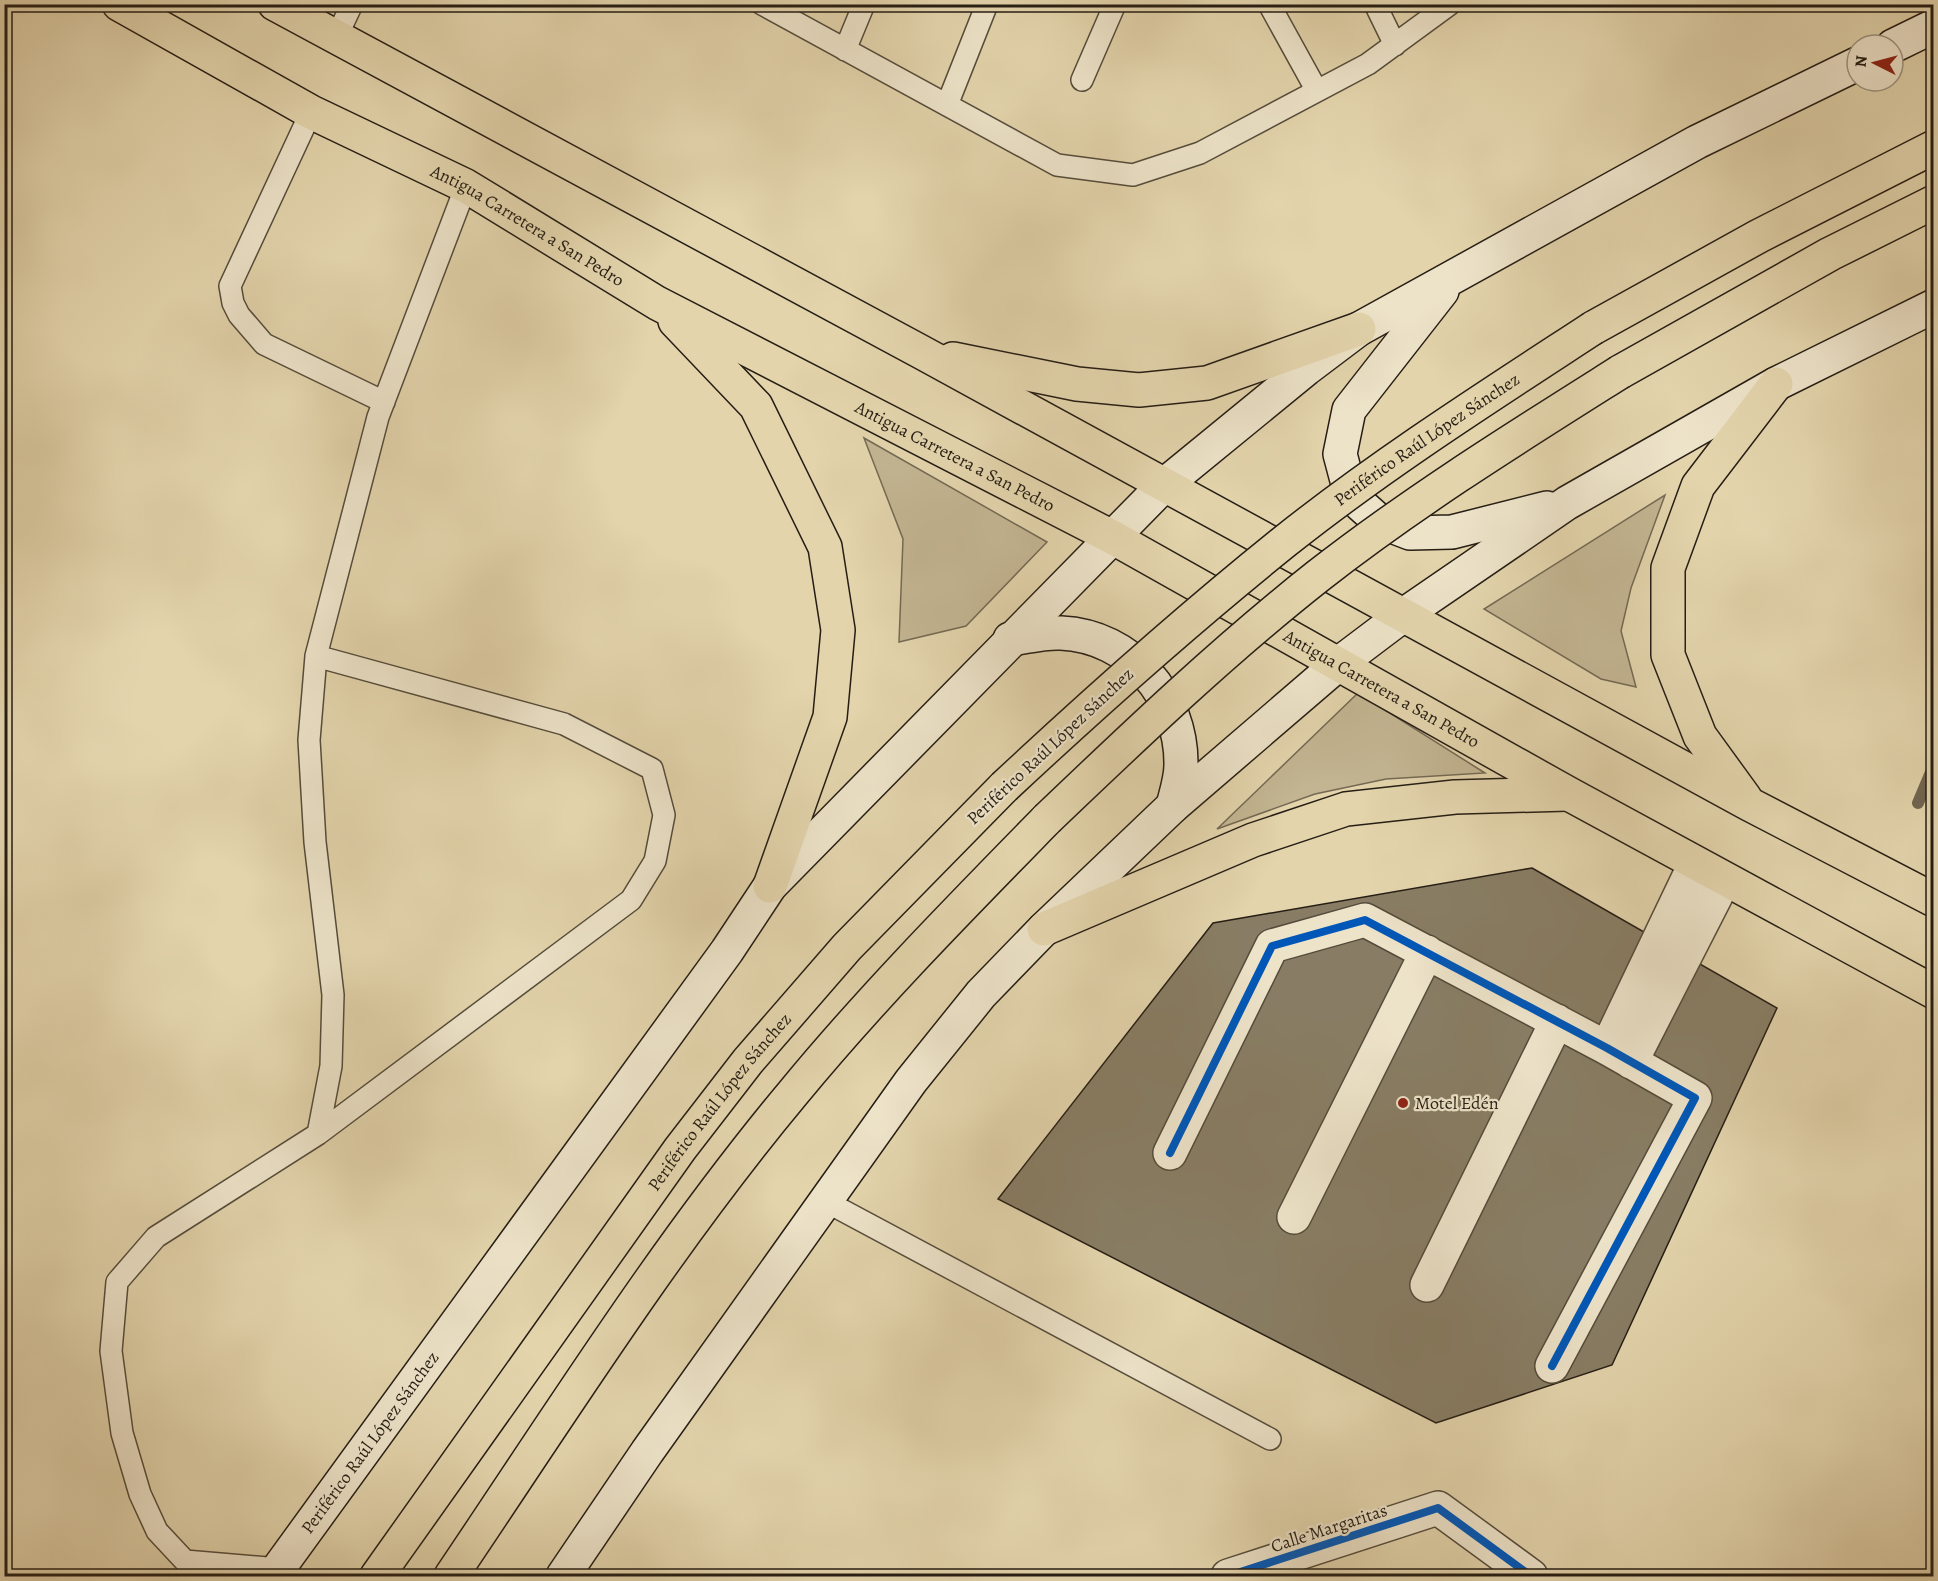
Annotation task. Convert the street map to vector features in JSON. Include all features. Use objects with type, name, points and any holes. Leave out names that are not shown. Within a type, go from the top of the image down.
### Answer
[{"type":"main road","name":"Antigua Carretera a San Pedro","points":[[119,4],[311,112],[466,186],[657,303],[1112,537],[1788,916],[1934,992]]},
{"type":"main road","points":[[275,4],[923,353],[1749,804],[1934,900]]},
{"type":"main road","name":"Periférico Raúl López Sánchez","points":[[276,1573],[727,951],[770,886],[1010,639],[1163,486],[1306,369],[1359,329],[1697,142],[1845,70]]},
{"type":"main road","name":"Periférico Raúl López Sánchez","points":[[376,1576],[680,1149],[748,1060],[847,947],[1004,786],[1141,659],[1295,534],[1437,430],[1593,328],[1759,236],[1934,147]]},
{"type":"main road","points":[[451,1576],[608,1342],[715,1193],[793,1092],[935,933],[1047,819],[1179,693],[1318,576],[1466,469],[1620,372],[1830,254],[1934,202]]},
{"type":"main road","points":[[1452,278],[1349,410],[1341,454],[1349,488],[1361,505],[1379,521],[1410,533],[1452,531],[1567,503]]},
{"type":"main road","points":[[657,303],[756,406],[825,547],[838,630],[830,717],[770,886]]},
{"type":"main road","points":[[563,1576],[647,1452],[911,1081],[981,994],[1044,929],[1173,806],[1337,665],[1402,616],[1567,503],[1776,384],[1934,306]]},
{"type":"main road","points":[[923,353],[1077,384],[1139,390],[1207,382],[1359,329]]},
{"type":"main road","points":[[1749,804],[1700,736],[1668,655],[1668,568],[1698,486],[1776,384]]},
{"type":"main road","points":[[1010,639],[1060,633],[1100,641],[1134,660],[1161,690],[1177,727],[1181,767],[1173,806]]},
{"type":"main road","points":[[1044,929],[1187,866],[1253,840],[1346,809],[1455,797],[1569,794]]},
{"type":"main road","points":[[1619,1055],[1695,864]]},
{"type":"main road","points":[[1619,1055],[1724,880]]},
{"type":"main road","points":[[1170,1153],[1272,946],[1365,920],[1619,1055],[1695,1098],[1552,1366]]},
{"type":"main road","points":[[1294,1217],[1427,952]]},
{"type":"main road","points":[[1427,1285],[1557,1021]]},
{"type":"main road","name":"Calle Margaritas","points":[[1228,1576],[1438,1508],[1531,1576]]},
{"type":"lane","points":[[336,38],[352,4]]},
{"type":"lane","points":[[762,4],[1057,165],[1133,175],[1200,153],[1368,64],[1450,4]]},
{"type":"lane","points":[[845,50],[864,4]]},
{"type":"lane","points":[[947,105],[987,4]]},
{"type":"lane","points":[[1082,80],[1115,4]]},
{"type":"lane","points":[[1269,4],[1317,91]]},
{"type":"lane","points":[[1375,4],[1395,45]]},
{"type":"lane","points":[[311,112],[230,286],[233,303],[239,315],[264,344],[384,402]]},
{"type":"lane","points":[[318,1134],[331,1066],[333,995],[315,842],[309,740],[316,656],[384,402],[466,186]]},
{"type":"lane","points":[[276,1573],[185,1561],[158,1531],[140,1494],[122,1432],[111,1351],[117,1282],[156,1236],[318,1134],[631,900],[655,861],[664,815],[652,769],[564,724],[316,656]]},
{"type":"lane","points":[[825,1201],[1270,1439]]},
{"type":"shaded area","points":[[864,438],[1047,542],[966,626],[899,642],[903,539]]},
{"type":"shaded area","points":[[1665,495],[1631,588],[1621,631],[1636,687],[1601,679],[1484,609]]},
{"type":"shaded area","points":[[1358,693],[1485,773],[1386,779],[1315,794],[1217,829]]},
{"type":"building","name":"Motel Edén","points":[[1532,868],[1777,1008],[1612,1365],[1436,1423],[998,1199],[1213,923]]},
{"type":"waterway","points":[[1918,803],[1934,765]]},
{"type":"cycle path","points":[[1170,1153],[1272,946],[1365,920],[1607,1048],[1695,1098],[1552,1366]]},
{"type":"cycle path","points":[[1228,1576],[1438,1508],[1531,1576]]},
{"type":"place","name":"Motel Edén","points":[[1403,1103]]}]
